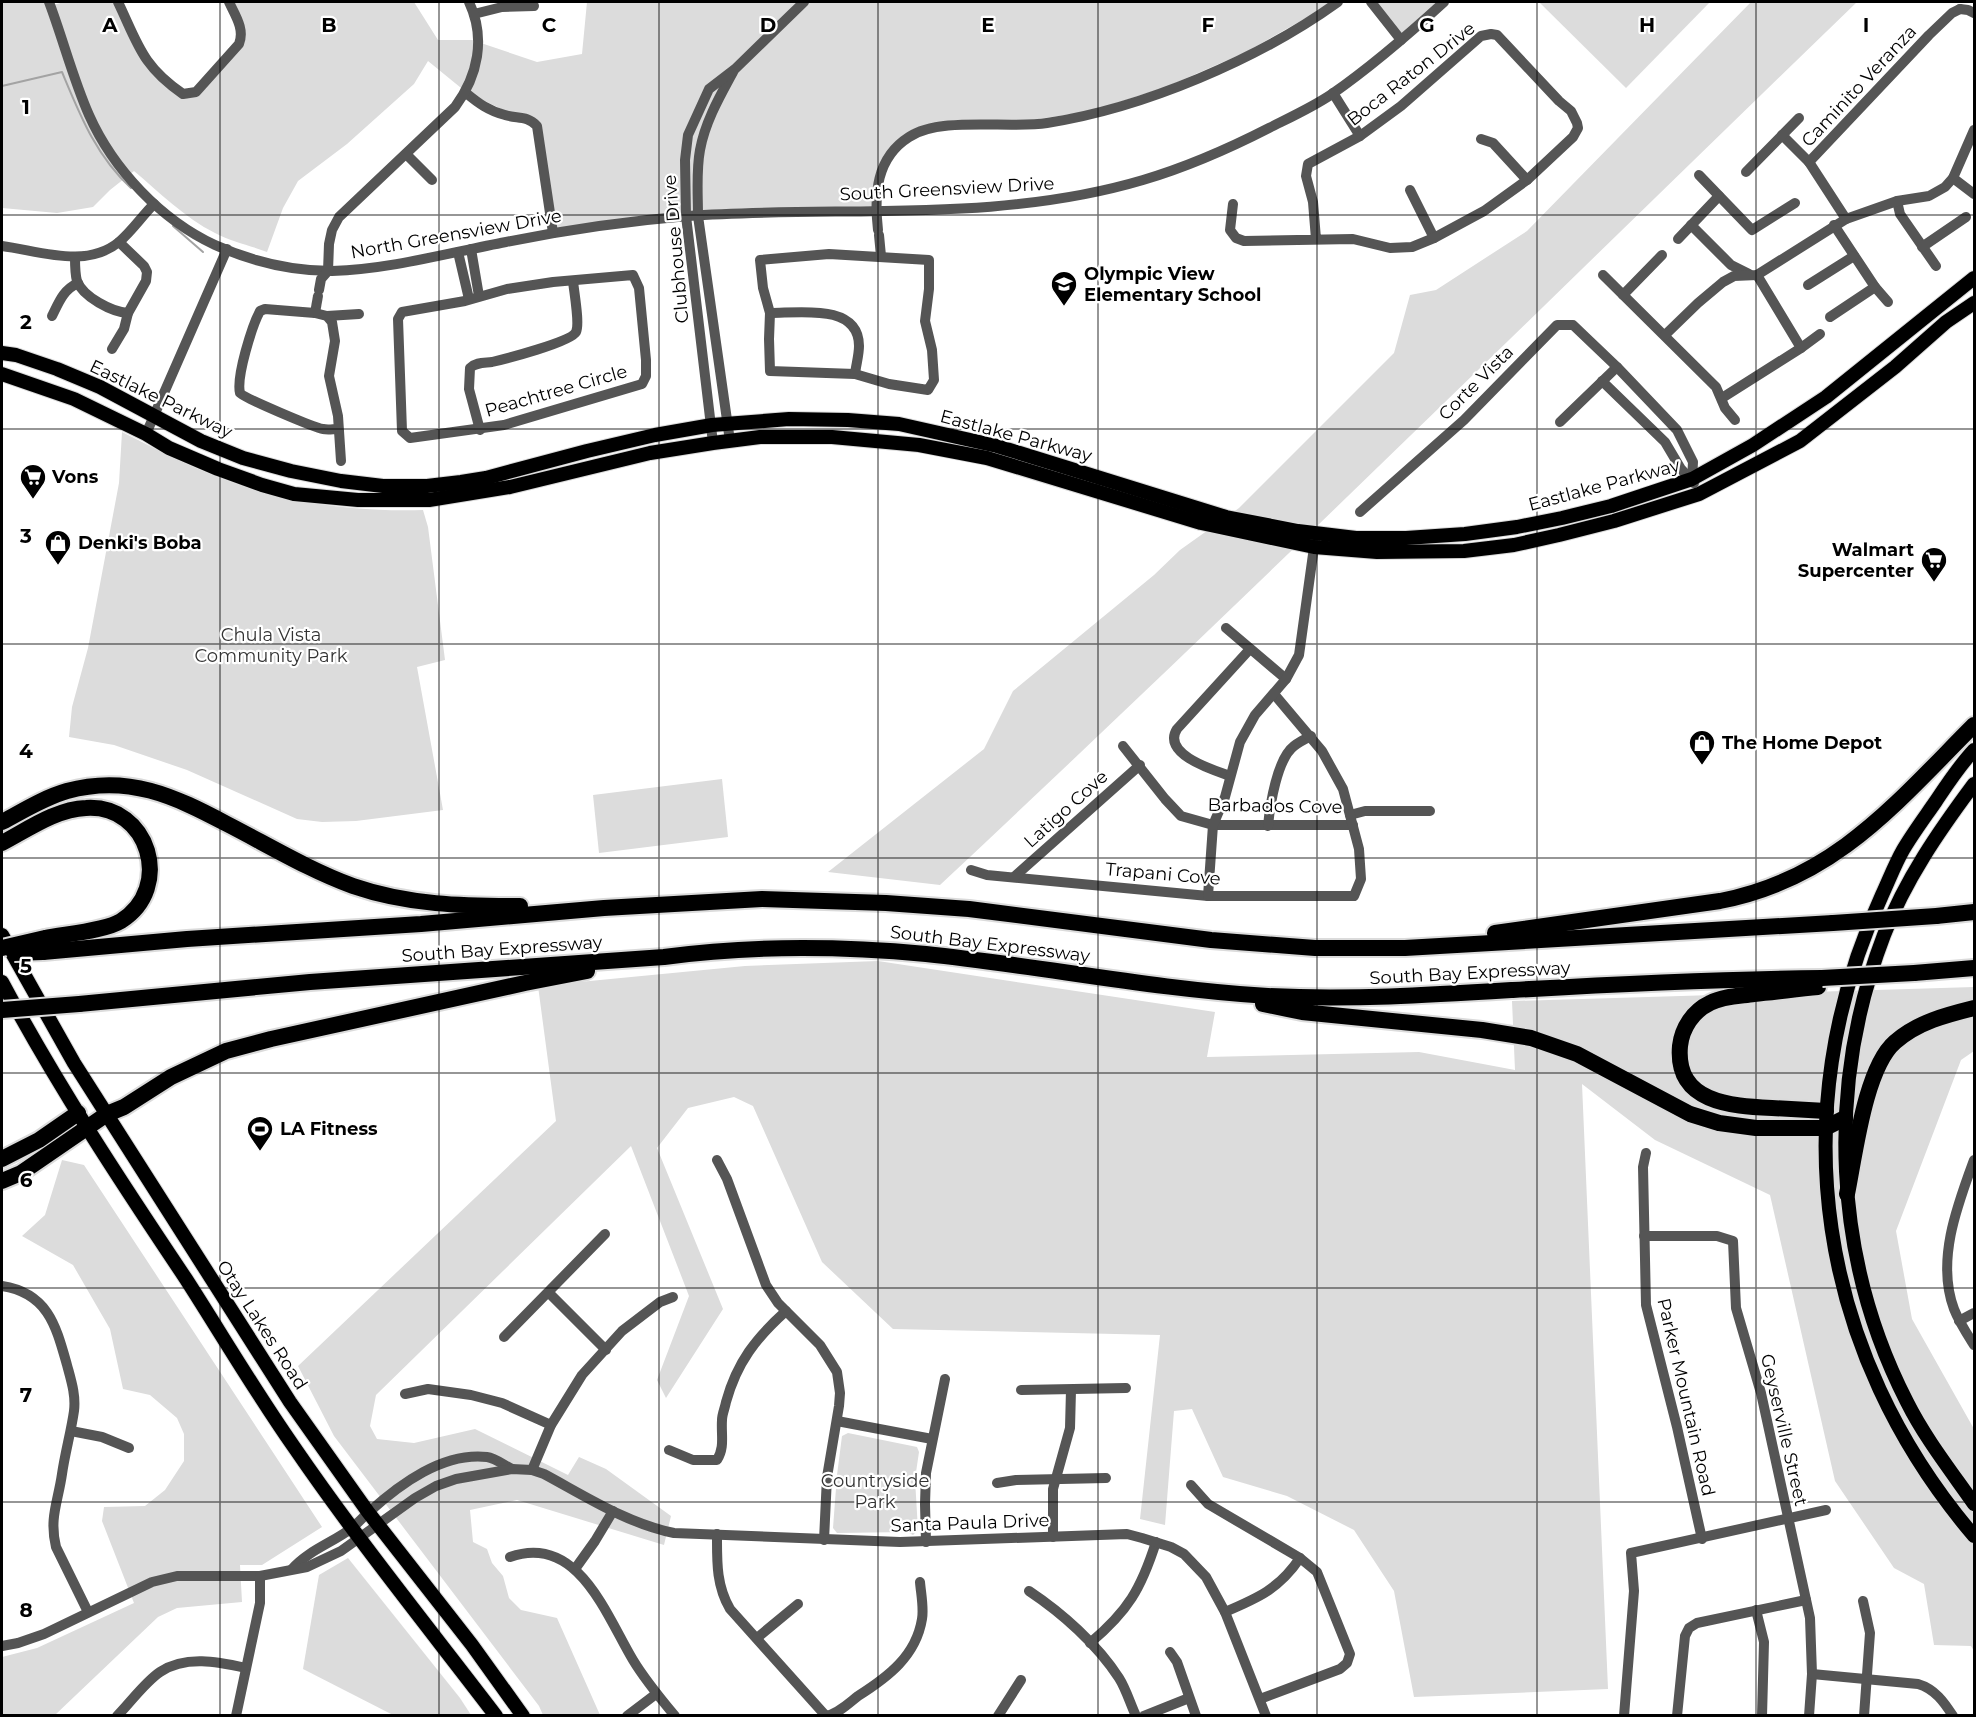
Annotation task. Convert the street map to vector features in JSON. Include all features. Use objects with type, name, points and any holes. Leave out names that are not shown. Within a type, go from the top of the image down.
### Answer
[{"type":"highway","points":[[1315,948],[1537,928],[1720,902],[1760,891],[1814,867],[1852,842],[1876,822],[1974,725]]},
{"type":"highway","points":[[2,822],[44,799],[67,792],[102,786],[134,787],[157,791],[180,799],[321,873],[386,895],[420,902],[454,905],[604,908]]},
{"type":"highway","points":[[2,843],[58,815],[86,808],[100,808],[121,816],[137,831],[145,843],[149,858],[149,880],[141,901],[131,912],[113,925],[44,945],[2,948]]},
{"type":"highway","name":"South Bay Expressway","points":[[2,954],[44,945],[188,939],[421,924],[604,908],[762,900],[886,903],[969,909],[1228,942],[1315,948],[1405,948],[1854,922],[1937,911],[1974,912]]},
{"type":"highway","points":[[1937,911],[1974,901]]},
{"type":"highway","name":"South Bay Expressway","points":[[2,1010],[320,981],[765,948],[893,951],[1207,992],[1297,997],[1388,997],[1714,979],[1820,982],[1974,968]]},
{"type":"highway","points":[[2,1181],[21,1173],[106,1114],[124,1107],[184,1069],[241,1047],[525,982],[664,957]]},
{"type":"highway","points":[[1820,982],[1729,997],[1709,1003],[1689,1022],[1683,1034],[1680,1055],[1684,1073],[1691,1084],[1699,1093],[1712,1100],[1745,1107],[1826,1111]]},
{"type":"highway","points":[[1207,992],[1302,1012],[1515,1035],[1577,1054],[1690,1114],[1729,1125],[1756,1128],[1825,1128],[1845,1118]]},
{"type":"highway","points":[[2,1017],[71,1004]]},
{"type":"highway","points":[[1847,1194],[1865,1106],[1882,1058],[1894,1042],[1918,1026],[1936,1018],[1974,1008]]},
{"type":"highway","points":[[2,1159],[39,1140],[78,1113]]},
{"type":"main road","name":"Eastlake Parkway","points":[[2,353],[16,355],[57,369],[100,387],[201,441],[243,458],[341,481],[383,486],[427,486],[461,482],[486,478],[655,435],[712,425],[789,419],[848,420],[899,424],[997,446],[1226,517],[1315,540],[1406,538],[1465,534],[1517,527],[1611,506],[1692,479],[1753,445],[1826,397],[1974,278]]},
{"type":"main road","name":"Eastlake Parkway","points":[[2,374],[74,399],[146,434],[169,448],[218,469],[294,494],[358,500],[429,500],[510,487],[650,453],[713,443],[760,437],[832,437],[919,445],[987,458],[1201,523],[1377,552],[1422,553],[1514,545],[1614,521],[1699,494],[1800,441],[1895,367],[1946,322],[1974,303]]},
{"type":"main road","points":[[429,500],[434,495],[455,490],[461,482]]},
{"type":"main road","points":[[1113,497],[1119,484]]},
{"type":"main road","points":[[1974,750],[1961,764],[1903,850],[1869,925],[1855,962],[1836,1035],[1825,1128],[1830,1220],[1837,1261],[1848,1306],[1864,1354],[1905,1439],[1922,1467],[1974,1536]]},
{"type":"main road","points":[[1974,784],[1921,860],[1885,934],[1856,1029],[1848,1077],[1845,1118],[1847,1194],[1865,1299],[1907,1402],[1940,1456],[1974,1504]]},
{"type":"main road","name":"Otay Lakes Road","points":[[2,935],[68,1054],[256,1349],[368,1512],[472,1645],[523,1716]]},
{"type":"main road","points":[[2,982],[29,1034],[115,1173],[207,1311],[292,1446],[355,1533],[496,1716]]},
{"type":"street","name":"North Greensview Drive","points":[[52,2],[89,116],[117,163],[133,184],[154,204],[201,237],[255,260],[299,269],[328,271],[375,268],[553,233],[686,216]]},
{"type":"street","points":[[118,2],[145,60],[156,73],[183,94],[196,92],[239,44],[242,36],[241,28],[229,2]]},
{"type":"street","points":[[315,313],[321,279],[328,271],[332,230],[339,217],[455,107],[466,93],[478,56],[478,35],[469,2]]},
{"type":"street","name":"Clubhouse Drive","points":[[713,443],[686,216],[684,169],[688,135],[709,88],[735,69],[804,2]]},
{"type":"street","points":[[881,256],[876,211],[878,180],[893,150],[915,133],[939,125],[1013,126],[1045,123],[1097,114],[1132,104],[1232,63],[1338,2]]},
{"type":"street","points":[[1371,2],[1401,40]]},
{"type":"street","name":"South Greensview Drive","points":[[686,216],[942,210],[1069,198],[1143,180],[1226,150],[1310,108],[1401,40],[1444,2]]},
{"type":"street","points":[[1958,5],[1974,14]]},
{"type":"street","name":"Caminito Veranza","points":[[1809,162],[1958,5]]},
{"type":"street","points":[[474,14],[501,7],[534,6]]},
{"type":"street","name":"Boca Raton Drive","points":[[1316,239],[1313,202],[1306,168],[1312,161],[1360,135],[1401,106],[1481,36],[1491,34],[1500,38],[1571,111],[1577,123],[1578,128],[1573,137],[1527,180]]},
{"type":"street","name":"Clubhouse Drive","points":[[730,441],[698,216],[698,180],[700,149],[708,123],[735,69]]},
{"type":"street","points":[[466,93],[481,106],[505,116],[528,118],[537,126],[553,233]]},
{"type":"street","points":[[1333,93],[1360,135]]},
{"type":"street","points":[[1746,172],[1799,118]]},
{"type":"street","points":[[1665,335],[1723,282],[1734,276],[1753,275],[1846,219],[1898,201],[1929,196],[1945,188],[1953,178],[1974,130]]},
{"type":"street","points":[[1782,135],[1809,162],[1846,219]]},
{"type":"street","points":[[1233,204],[1230,230],[1236,238],[1244,242],[1353,239],[1390,248],[1412,247],[1484,211],[1527,180],[1493,143],[1481,139]]},
{"type":"street","points":[[406,154],[432,180]]},
{"type":"street","points":[[1699,175],[1752,230],[1795,203]]},
{"type":"street","points":[[1953,178],[1974,194]]},
{"type":"street","points":[[1410,190],[1434,238]]},
{"type":"street","points":[[1678,239],[1719,196]]},
{"type":"street","points":[[1898,201],[1900,214],[1936,266]]},
{"type":"street","points":[[2,248],[75,257],[100,254],[119,242],[154,204]]},
{"type":"street","points":[[1922,247],[1966,217]]},
{"type":"street","points":[[1691,225],[1731,265],[1753,275],[1802,348]]},
{"type":"street","points":[[1834,225],[1875,287],[1888,302]]},
{"type":"street","points":[[112,349],[124,329],[128,313],[142,291],[147,272],[144,266],[119,242]]},
{"type":"street","points":[[146,434],[227,249]]},
{"type":"street","points":[[471,249],[474,298]]},
{"type":"street","points":[[458,252],[474,298]]},
{"type":"street","points":[[829,254],[881,256],[929,260],[929,289],[925,321],[932,350],[933,380],[928,390],[889,384],[855,374],[770,371],[768,339],[770,313],[763,288],[760,260],[829,254]]},
{"type":"street","points":[[1623,295],[1662,255]]},
{"type":"street","points":[[1808,285],[1854,256]]},
{"type":"street","points":[[75,257],[78,283],[88,294],[119,313],[128,313]]},
{"type":"street","points":[[1603,275],[1716,387],[1725,408],[1735,420]]},
{"type":"street","name":"Peachtree Circle","points":[[474,298],[402,312],[398,318],[402,431],[410,438],[480,430],[642,384],[646,376],[646,360],[639,288],[633,276],[573,281]]},
{"type":"street","points":[[474,298],[507,289],[573,281],[578,325],[572,337],[554,345],[474,364],[470,368],[469,389],[480,430]]},
{"type":"street","points":[[52,316],[61,296],[78,283]]},
{"type":"street","points":[[1830,317],[1875,287]]},
{"type":"street","points":[[338,429],[324,429],[308,425],[277,409],[246,398],[240,393],[239,387],[249,340],[260,311],[265,309],[327,316],[359,314]]},
{"type":"street","points":[[770,313],[829,313],[849,322],[857,334],[859,346],[855,374]]},
{"type":"street","points":[[327,316],[332,321],[335,341],[330,376],[338,416],[341,461]]},
{"type":"street","name":"Corte Vista","points":[[1360,512],[1464,420],[1557,325],[1573,325],[1677,430],[1693,462],[1692,479]]},
{"type":"street","points":[[1722,398],[1802,348],[1820,334]]},
{"type":"street","points":[[1560,422],[1617,367]]},
{"type":"street","name":"Corte Vista","points":[[1602,381],[1665,442],[1681,469],[1692,479],[1699,494]]},
{"type":"street","points":[[1665,442],[1677,430]]},
{"type":"street","points":[[1673,455],[1686,446]]},
{"type":"street","points":[[1208,896],[1213,825],[1225,797],[1240,742],[1255,715],[1286,679],[1299,655],[1315,540]]},
{"type":"street","points":[[1226,628],[1286,679]]},
{"type":"street","points":[[1230,776],[1198,764],[1180,751],[1174,744],[1173,737],[1177,729],[1250,649]]},
{"type":"street","points":[[1274,694],[1322,751],[1342,789],[1351,820]]},
{"type":"street","points":[[1268,826],[1271,798],[1281,766],[1292,747],[1311,736]]},
{"type":"street","name":"Barbados Cove","points":[[1123,746],[1165,800],[1181,816],[1213,825],[1268,826],[1351,820],[1365,811],[1430,811]]},
{"type":"street","name":"Latigo Cove","points":[[1014,877],[1140,765]]},
{"type":"street","name":"Trapani Cove","points":[[971,870],[987,875],[1208,896],[1354,896],[1361,879],[1359,849],[1351,820]]},
{"type":"street","name":"Parker Mountain Road","points":[[1646,1153],[1643,1167],[1646,1305],[1702,1539]]},
{"type":"street","points":[[717,1160],[727,1179],[766,1285],[778,1303],[820,1345],[837,1372],[840,1393],[827,1477],[824,1540]]},
{"type":"street","points":[[1974,1160],[1970,1185],[1949,1244],[1949,1287],[1953,1307],[1974,1345]]},
{"type":"street","points":[[504,1337],[605,1234]]},
{"type":"street","name":"Geyserville Street","points":[[1644,1236],[1716,1236],[1733,1241],[1736,1308],[1761,1393],[1810,1618],[1812,1674],[1809,1716]]},
{"type":"street","points":[[2,1286],[21,1291],[37,1301],[50,1316],[57,1330],[74,1398],[71,1431],[52,1517],[53,1536],[56,1547],[88,1612]]},
{"type":"street","points":[[549,1293],[606,1350]]},
{"type":"street","points":[[532,1470],[550,1425],[582,1375],[632,1323],[660,1302],[673,1296]]},
{"type":"street","points":[[669,1450],[693,1460],[717,1460],[723,1451],[722,1419],[730,1388],[742,1361],[754,1342],[786,1311]]},
{"type":"street","points":[[1959,1321],[1974,1312]]},
{"type":"street","points":[[926,1542],[926,1473],[945,1379]]},
{"type":"street","points":[[1021,1390],[1126,1388]]},
{"type":"street","points":[[405,1394],[428,1389],[471,1395],[502,1403],[550,1425]]},
{"type":"street","points":[[1053,1537],[1052,1503],[1070,1428],[1071,1390]]},
{"type":"street","points":[[837,1421],[932,1439]]},
{"type":"street","points":[[71,1431],[102,1437],[129,1448]]},
{"type":"street","name":"Santa Paula Drive","points":[[355,1533],[368,1512],[411,1480],[438,1466],[463,1457],[489,1457],[512,1469]]},
{"type":"street","name":"Santa Paula Drive","points":[[355,1533],[378,1525],[436,1486],[456,1479],[512,1469],[532,1470],[544,1474],[613,1511],[656,1530],[674,1533],[926,1542],[1127,1534],[1171,1546],[1197,1565],[1225,1612],[1266,1716]]},
{"type":"street","points":[[997,1483],[1016,1480],[1106,1478]]},
{"type":"street","points":[[1191,1485],[1208,1504],[1300,1558],[1317,1572],[1350,1654],[1347,1663],[1340,1669],[1260,1699]]},
{"type":"street","points":[[1624,1716],[1634,1591],[1631,1553],[1826,1510]]},
{"type":"street","points":[[575,1569],[613,1511]]},
{"type":"street","points":[[2,1646],[44,1634],[152,1582],[171,1577],[260,1576],[292,1569],[302,1558],[355,1533]]},
{"type":"street","points":[[717,1534],[718,1577],[723,1594],[734,1614],[826,1716],[831,1715],[882,1680],[908,1655],[917,1638],[923,1617],[920,1582]]},
{"type":"street","points":[[1090,1643],[1117,1620],[1136,1592],[1156,1542]]},
{"type":"street","points":[[510,1557],[521,1553],[544,1554],[564,1561],[575,1569],[590,1585],[633,1660],[656,1694],[675,1716]]},
{"type":"street","points":[[1225,1612],[1265,1594],[1280,1583],[1300,1558]]},
{"type":"street","points":[[236,1716],[260,1603],[260,1576]]},
{"type":"street","points":[[1029,1591],[1058,1611],[1090,1643],[1119,1678],[1136,1716]]},
{"type":"street","points":[[1677,1716],[1685,1636],[1689,1628],[1697,1623],[1806,1600]]},
{"type":"street","points":[[1863,1601],[1870,1633],[1864,1716]]},
{"type":"street","points":[[757,1638],[798,1604]]},
{"type":"street","points":[[1756,1610],[1764,1642],[1762,1716]]},
{"type":"street","points":[[1170,1652],[1177,1662],[1196,1716]]},
{"type":"street","points":[[117,1716],[159,1672],[177,1663],[211,1660],[246,1668]]},
{"type":"street","points":[[1812,1674],[1929,1687],[1953,1716]]},
{"type":"street","points":[[999,1715],[1021,1680]]},
{"type":"street","points":[[627,1716],[656,1694]]},
{"type":"street","points":[[1144,1716],[1189,1698]]},
{"type":"green space","points":[[2,2],[52,2],[53,5],[64,2],[121,2],[152,62],[183,89],[195,88],[239,39],[230,2],[414,2],[438,40],[472,40],[537,62],[582,54],[587,2],[1334,2],[1246,52],[1166,87],[1091,111],[1032,120],[941,121],[885,160],[880,207],[720,213],[553,234],[539,127],[466,92],[428,61],[414,84],[347,144],[298,181],[283,208],[267,252],[228,239],[204,227],[134,171],[93,207],[57,213],[2,208]]},
{"type":"green space","points":[[1372,2],[1439,2],[1401,36]]},
{"type":"green space","points":[[1539,2],[1710,2],[1626,88]]},
{"type":"green space","points":[[1751,2],[1857,2],[1286,556],[940,885],[828,872],[984,749],[1013,691],[1154,575],[1180,550],[1239,508],[1394,353],[1410,295],[1436,290],[1527,231]]},
{"type":"green space","name":"Chula Vista Community Park","points":[[122,432],[206,472],[234,483],[280,496],[351,508],[423,510],[428,527],[445,660],[417,667],[443,810],[356,821],[322,822],[297,819],[187,770],[114,745],[69,737],[72,707],[88,648],[119,483]]},
{"type":"green space","points":[[722,779],[728,837],[599,853],[593,795]]},
{"type":"green space","points":[[878,961],[1215,1012],[1207,1057],[1419,1052],[1515,1070],[1512,1001],[1974,987],[1974,1051],[1961,1060],[1896,1231],[1912,1319],[1974,1429],[1974,1651],[1971,1646],[1934,1645],[1924,1584],[1894,1568],[1835,1481],[1770,1195],[1655,1140],[1582,1084],[1608,1689],[1414,1697],[1394,1591],[1354,1530],[1287,1496],[1223,1477],[1192,1409],[1174,1411],[1165,1525],[1140,1519],[1160,1335],[893,1329],[822,1262],[753,1106],[734,1097],[688,1108],[657,1148],[723,1309],[666,1398],[657,1380],[689,1296],[631,1146],[376,1395],[370,1426],[377,1439],[414,1443],[475,1429],[568,1475],[579,1457],[606,1469],[671,1516],[664,1545],[517,1500],[470,1510],[473,1542],[487,1549],[492,1563],[503,1576],[509,1598],[521,1610],[557,1618],[600,1715],[543,1715],[539,1706],[334,1436],[298,1366],[556,1121],[538,986],[745,966]]},
{"type":"green space","points":[[62,1160],[84,1165],[322,1527],[262,1565],[240,1565],[242,1602],[177,1608],[158,1617],[55,1715],[2,1715],[2,1657],[37,1648],[134,1603],[102,1521],[104,1507],[145,1506],[165,1490],[184,1461],[184,1434],[177,1418],[150,1395],[123,1389],[110,1329],[73,1265],[22,1236],[45,1215]]},
{"type":"green space","name":"Countryside Park","points":[[848,1433],[917,1447],[919,1452],[915,1479],[918,1530],[913,1535],[907,1532],[837,1533],[833,1528],[842,1436]]},
{"type":"green space","points":[[348,1558],[460,1698],[471,1715],[393,1715],[303,1669],[319,1575]]},
{"type":"waterway","points":[[2,86],[62,72],[90,134],[108,162],[131,188]]},
{"type":"waterway","points":[[173,226],[203,252]]},
{"type":"place","name":"Olympic View Elementary School","points":[[1064,307]]},
{"type":"place","name":"Vons","points":[[33,500]]},
{"type":"place","name":"Denki's Boba","points":[[58,566]]},
{"type":"place","name":"Walmart Supercenter","points":[[1934,583]]},
{"type":"place","name":"The Home Depot","points":[[1702,766]]},
{"type":"place","name":"LA Fitness","points":[[260,1152]]}]
